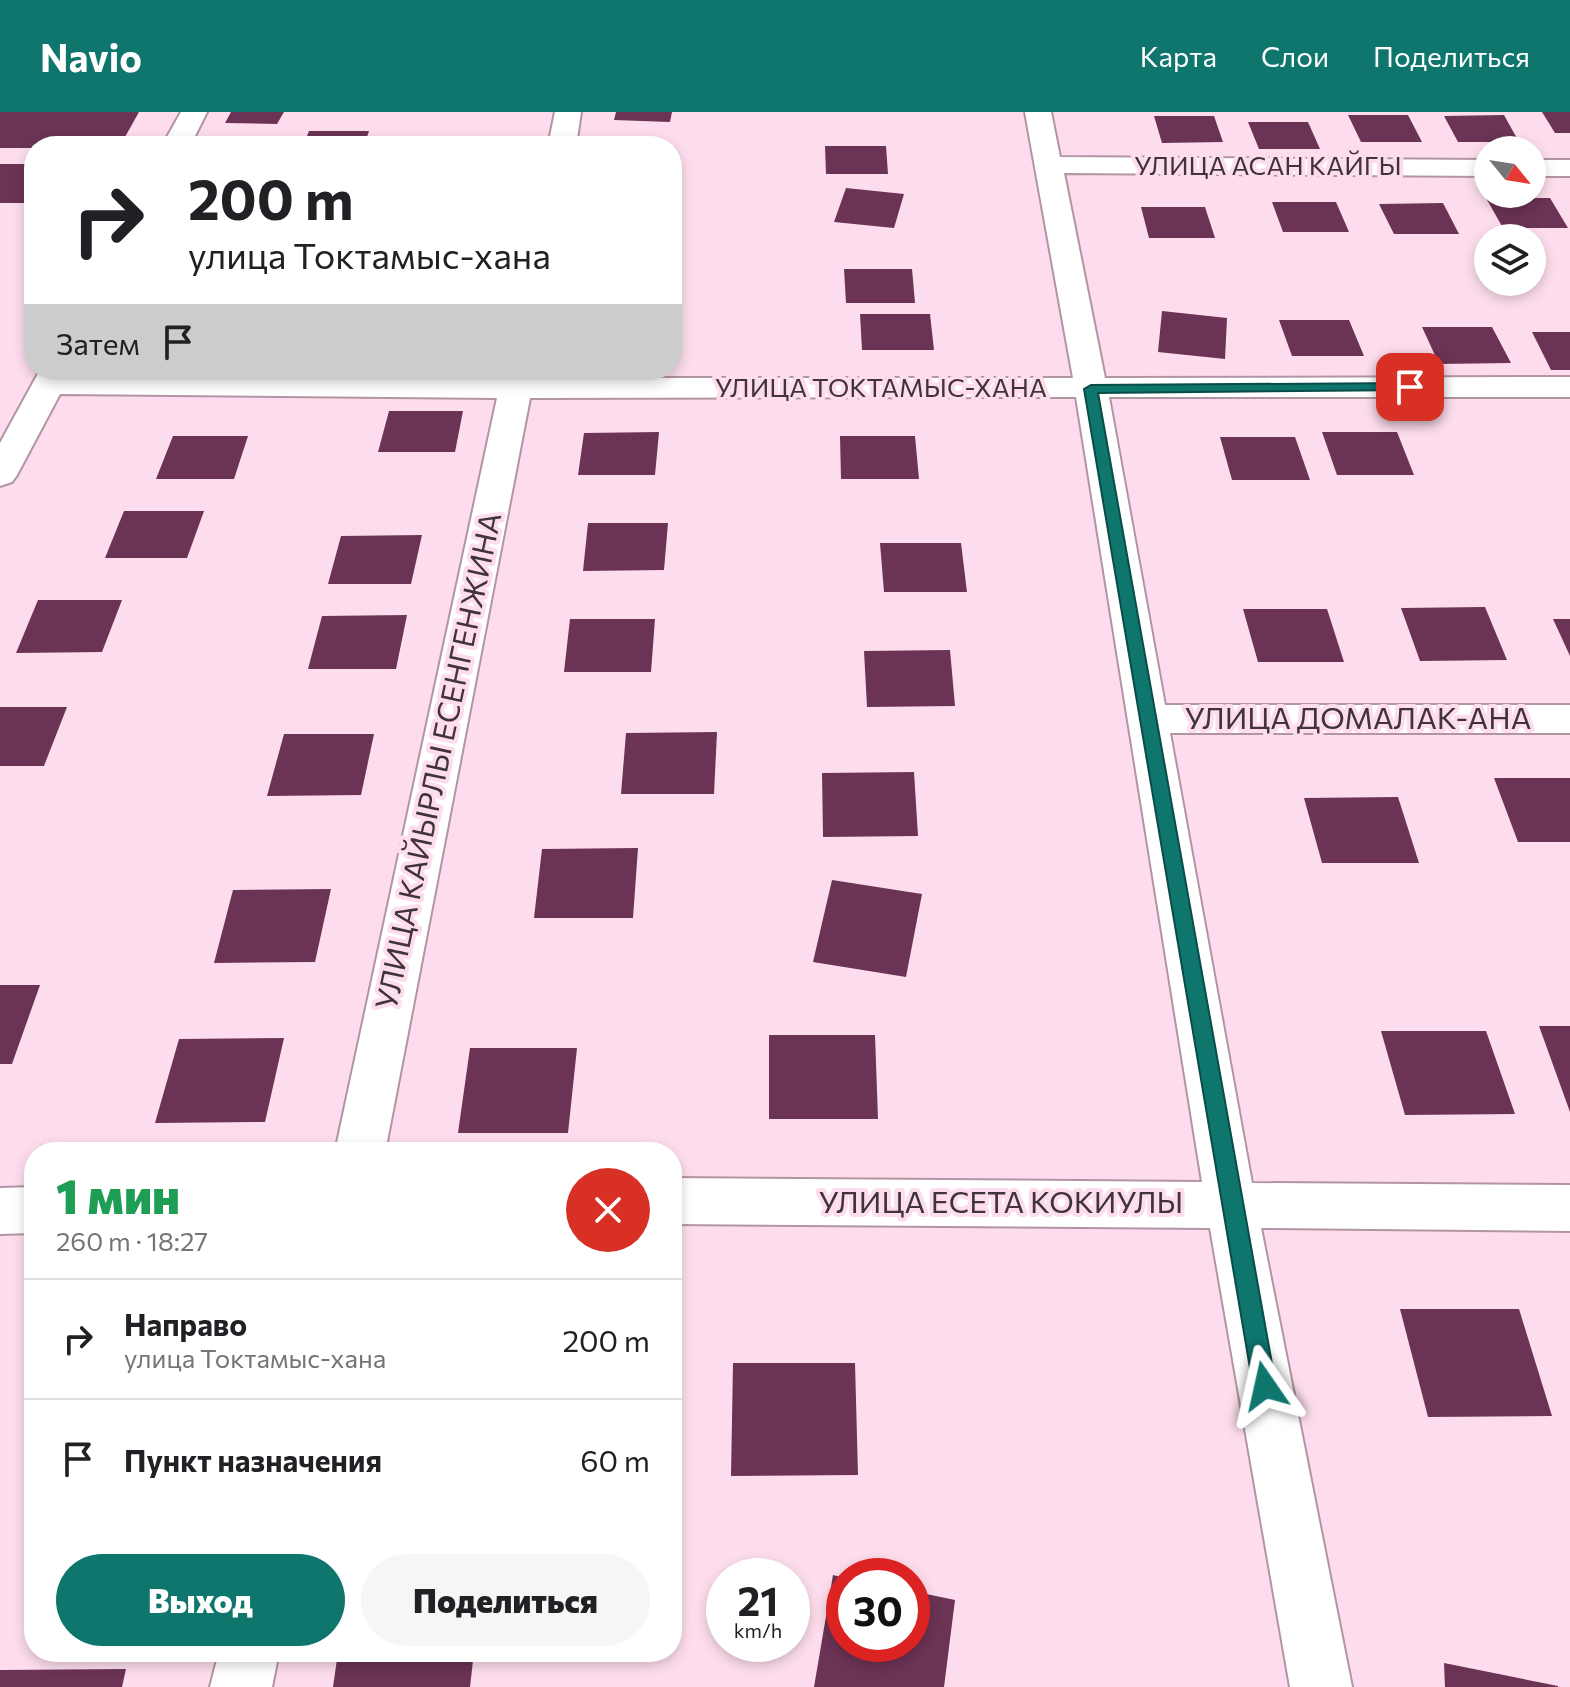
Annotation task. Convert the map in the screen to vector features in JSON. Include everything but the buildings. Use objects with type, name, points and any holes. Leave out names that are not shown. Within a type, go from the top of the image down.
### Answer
[{"type":"street","points":[[181,136],[194,112]]},
{"type":"street","points":[[564,136],[568,112]]},
{"type":"street","points":[[1038,112],[1091,389],[1231,1205],[1321,1687]]},
{"type":"street","name":"УЛИЦА АСАН КАЙГЫ","points":[[1049,165],[1474,168]]},
{"type":"street","points":[[1546,168],[1570,168]]},
{"type":"street","points":[[0,475],[50,380]]},
{"type":"street","name":"УЛИЦА КАЙЫРЛЫ ЕСЕНГЕНЖИНА","points":[[362,1142],[517,380]]},
{"type":"street","name":"УЛИЦА ТОКТАМЫС-ХАНА","points":[[574,380],[1091,389],[1570,387]]},
{"type":"street","name":"УЛИЦА ДОМАЛАК-АНА","points":[[1147,719],[1570,719]]},
{"type":"street","name":"УЛИЦА ЕСЕТА КОКИУЛЫ","points":[[682,1201],[1570,1208]]},
{"type":"street","points":[[0,1211],[24,1210]]},
{"type":"street","points":[[241,1687],[247,1662]]},
{"type":"route","points":[[1265,1386],[1091,389],[1410,387]]}]
